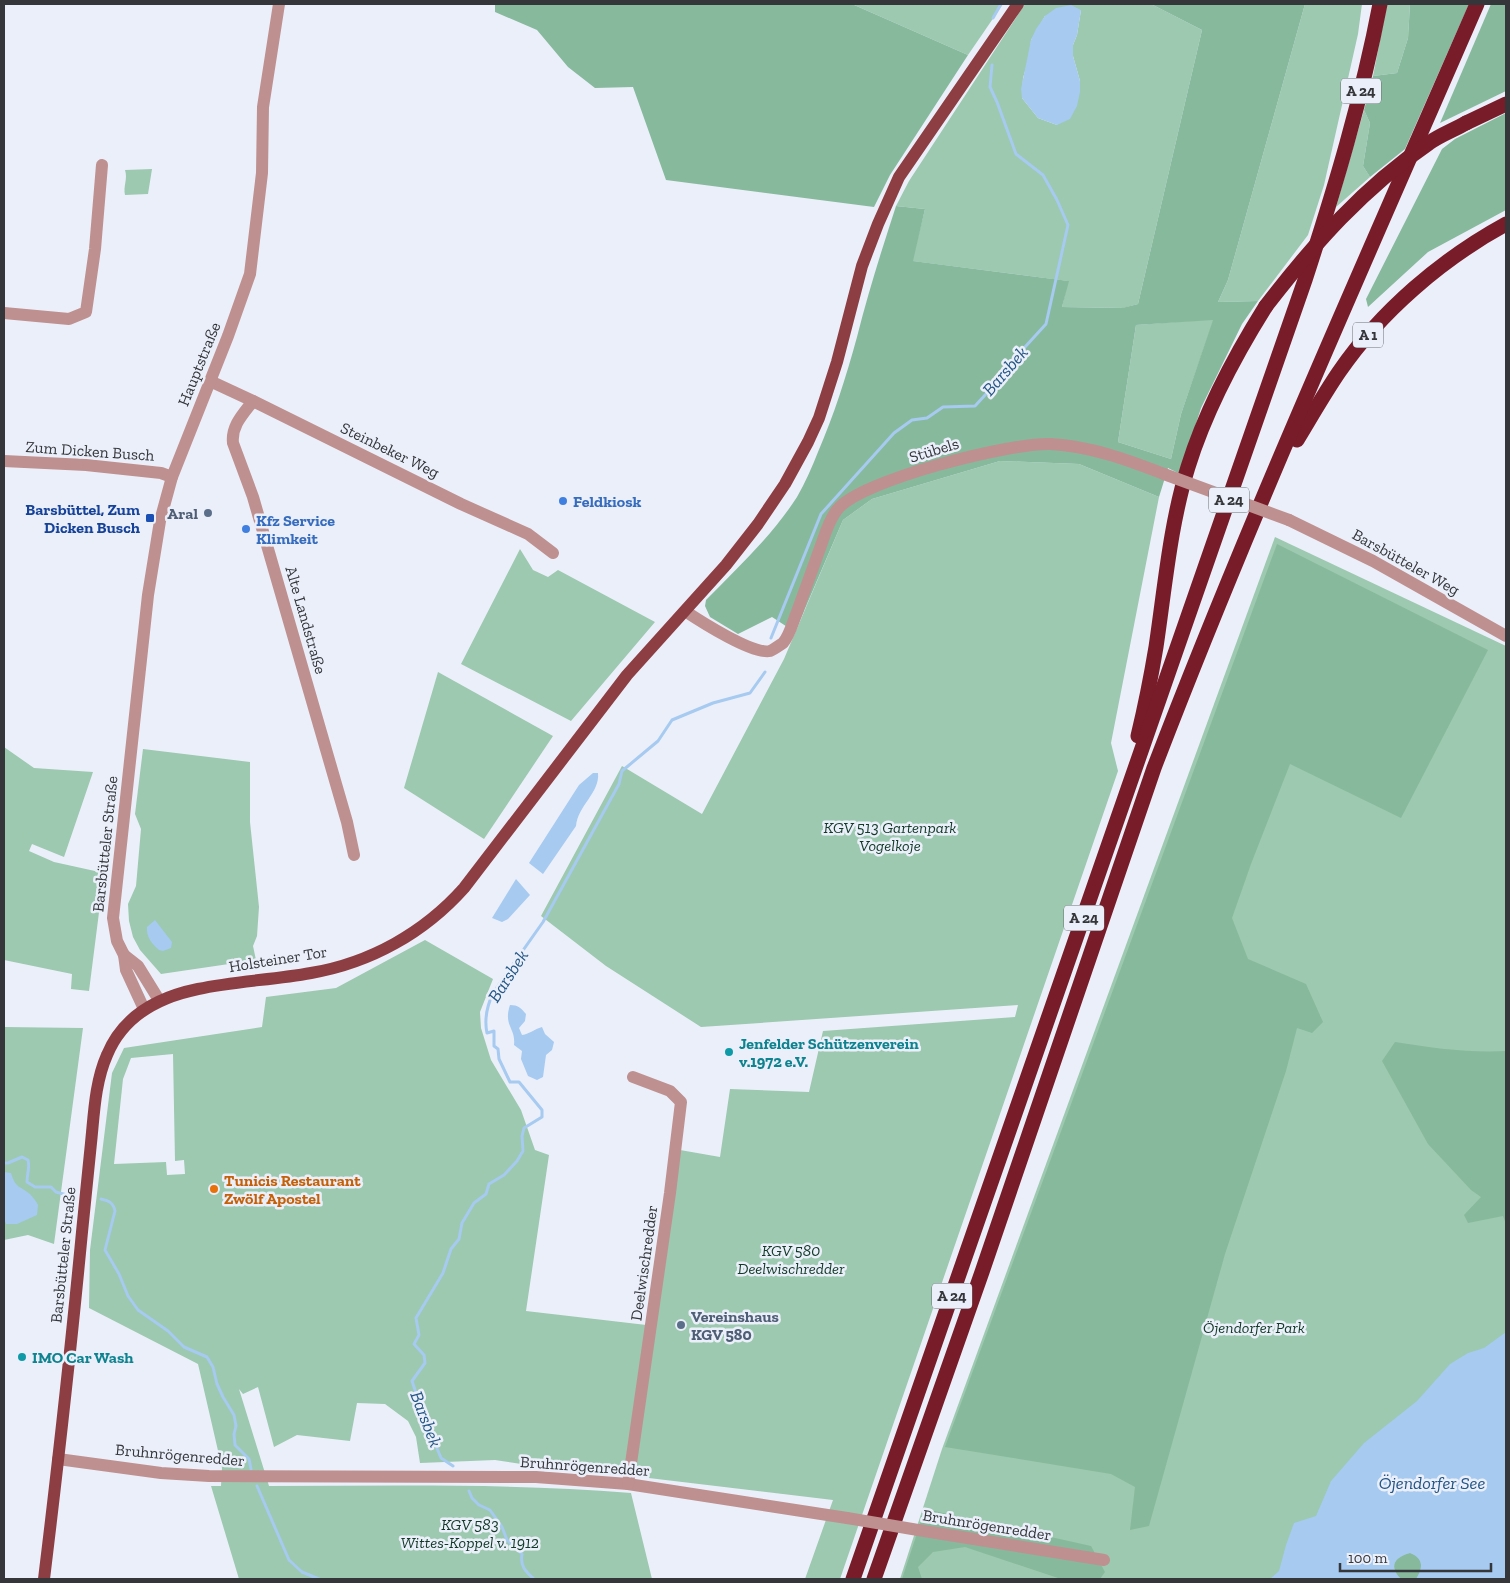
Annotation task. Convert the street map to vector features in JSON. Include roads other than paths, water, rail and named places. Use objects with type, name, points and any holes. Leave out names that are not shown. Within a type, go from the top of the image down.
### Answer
[{"type":"highway","name":"A 24","points":[[853,1579],[1306,280],[1338,177],[1368,66],[1380,4]]},
{"type":"highway","name":"A 24","points":[[874,1579],[1154,768],[1178,704],[1270,484],[1477,4]]},
{"type":"highway","name":"A 24","points":[[1117,823],[1147,694],[1156,648],[1169,555],[1188,468],[1207,413],[1246,338],[1266,306],[1304,256],[1359,199],[1430,142],[1506,104]]},
{"type":"highway","name":"A 1","points":[[1270,484],[1340,371],[1366,338],[1421,283],[1471,246],[1506,224]]},
{"type":"main road","name":"Holsteiner Tor","points":[[159,1000],[181,992],[202,988],[312,973],[379,953],[423,925],[464,888],[627,675],[685,611],[752,532],[781,491],[819,418],[837,362],[862,266],[899,177],[1018,4]]},
{"type":"main road","name":"Barsbütteler Straße","points":[[44,1579],[98,1086],[104,1062],[113,1042],[128,1023],[144,1009],[159,1000]]},
{"type":"street","name":"Hauptstraße","points":[[133,734],[148,595],[160,521],[172,477],[228,336],[250,274],[262,173],[263,107],[276,5]]},
{"type":"street","points":[[4,313],[69,319],[86,312],[95,249],[102,165]]},
{"type":"street","name":"Steinbeker Weg","points":[[210,382],[253,401],[461,504],[528,534],[553,553]]},
{"type":"street","name":"Alte Landstraße","points":[[253,401],[234,426],[232,434],[233,443],[256,506],[347,822],[354,855]]},
{"type":"street","name":"Stübels","points":[[685,611],[712,628],[755,650],[770,651],[783,643],[792,627],[827,529],[837,510],[846,501],[897,478],[972,455],[1022,447],[1058,445],[1082,447],[1136,463],[1290,520]]},
{"type":"street","name":"Zum Dicken Busch","points":[[4,461],[86,465],[161,473],[172,477]]},
{"type":"street","name":"Barsbütteler Weg","points":[[1290,520],[1373,561],[1506,636]]},
{"type":"street","name":"Barsbütteler Straße","points":[[133,734],[113,918],[117,941],[124,954],[138,966],[159,1000]]},
{"type":"street","name":"Barsbütteler Straße","points":[[124,954],[126,970],[144,1009]]},
{"type":"street","name":"Deelwischredder","points":[[628,1484],[682,1102],[670,1091],[634,1077]]},
{"type":"street","name":"Bruhnrögenredder","points":[[58,1460],[161,1473],[209,1476],[536,1477],[628,1484],[1104,1560]]},
{"type":"water","points":[[1071,5],[1081,10],[1077,35],[1073,45],[1073,56],[1080,81],[1080,92],[1077,106],[1070,119],[1057,125],[1038,118],[1022,98],[1021,89],[1031,40],[1036,29],[1045,16],[1056,8]]},
{"type":"water","points":[[593,773],[598,773],[596,787],[581,812],[576,826],[543,874],[529,863],[579,785]]},
{"type":"water","points":[[516,879],[530,895],[508,919],[502,922],[492,918]]},
{"type":"water","points":[[155,920],[172,942],[171,948],[163,951],[159,950],[150,940],[147,934],[147,927]]},
{"type":"water","points":[[510,1005],[519,1007],[526,1014],[525,1021],[519,1028],[522,1035],[542,1027],[545,1034],[554,1042],[552,1050],[546,1055],[543,1077],[537,1080],[528,1076],[521,1059],[522,1051],[514,1045],[508,1018]]},
{"type":"water","points":[[4,1172],[11,1173],[16,1184],[30,1194],[38,1205],[37,1215],[17,1224],[6,1224],[4,1219]]},
{"type":"water","name":"Öjendorfer See","points":[[1506,1332],[1506,1579],[1416,1579],[1421,1564],[1415,1555],[1410,1553],[1400,1557],[1395,1563],[1395,1570],[1401,1579],[1270,1579],[1279,1571],[1294,1523],[1316,1516],[1331,1481],[1364,1443],[1417,1401],[1450,1364],[1468,1353],[1484,1348]]},
{"type":"waterway","name":"Barsbek","points":[[993,18],[1001,4]]},
{"type":"waterway","name":"Barsbek","points":[[771,638],[821,514],[894,433],[912,420],[927,418],[943,407],[975,406],[1046,324],[1068,225],[1043,175],[1016,154],[990,87],[992,65]]},
{"type":"waterway","name":"Barsbek","points":[[453,1466],[441,1458],[426,1417],[417,1403],[412,1381],[425,1363],[424,1355],[414,1344],[419,1335],[416,1318],[443,1273],[451,1249],[459,1239],[462,1223],[474,1203],[486,1194],[489,1184],[504,1175],[517,1161],[523,1151],[522,1136],[524,1128],[542,1117],[542,1110],[519,1082],[510,1082],[499,1059],[498,1049],[494,1046],[494,1031],[487,1033],[486,1018],[491,998],[543,922],[619,784],[622,771],[658,741],[672,720],[713,703],[750,693],[765,672]]},
{"type":"waterway","points":[[4,1163],[22,1157],[28,1160],[27,1182],[35,1187],[51,1187],[56,1192],[67,1195]]},
{"type":"waterway","points":[[101,1199],[110,1202],[115,1211],[105,1250],[119,1274],[128,1296],[138,1310],[168,1331],[184,1347],[207,1357],[213,1367],[217,1384],[223,1397],[234,1415],[236,1426],[234,1434],[235,1445],[249,1459],[251,1469]]},
{"type":"waterway","points":[[257,1486],[289,1560],[302,1572],[319,1579]]},
{"type":"waterway","name":"Barsbek","points":[[469,1491],[472,1498],[479,1505],[490,1510],[502,1527],[507,1540],[522,1554],[524,1568],[534,1579]]},
{"type":"place","name":"Feldkiosk","points":[[563,501]]},
{"type":"place","name":"Aral","points":[[208,513]]},
{"type":"place","name":"Barsbüttel, Zum Dicken Busch","points":[[150,518]]},
{"type":"place","name":"Kfz Service Klimkeit","points":[[246,529]]},
{"type":"place","name":"Jenfelder Schützenverein v.1972 e.V.","points":[[729,1052]]},
{"type":"place","name":"Tunicis Restaurant Zwölf Apostel","points":[[214,1189]]},
{"type":"place","name":"Vereinshaus KGV 580","points":[[681,1325]]},
{"type":"place","name":"IMO Car Wash","points":[[22,1357]]},
{"type":"park label","name":"KGV 513 Gartenpark Vogelkoje","points":[[890,836]]},
{"type":"park label","name":"KGV 580 Deelwischredder","points":[[791,1259]]},
{"type":"park label","name":"Öjendorfer Park","points":[[1254,1327]]},
{"type":"park label","name":"KGV 583 Wittes-Koppel v. 1912","points":[[470,1533]]}]
